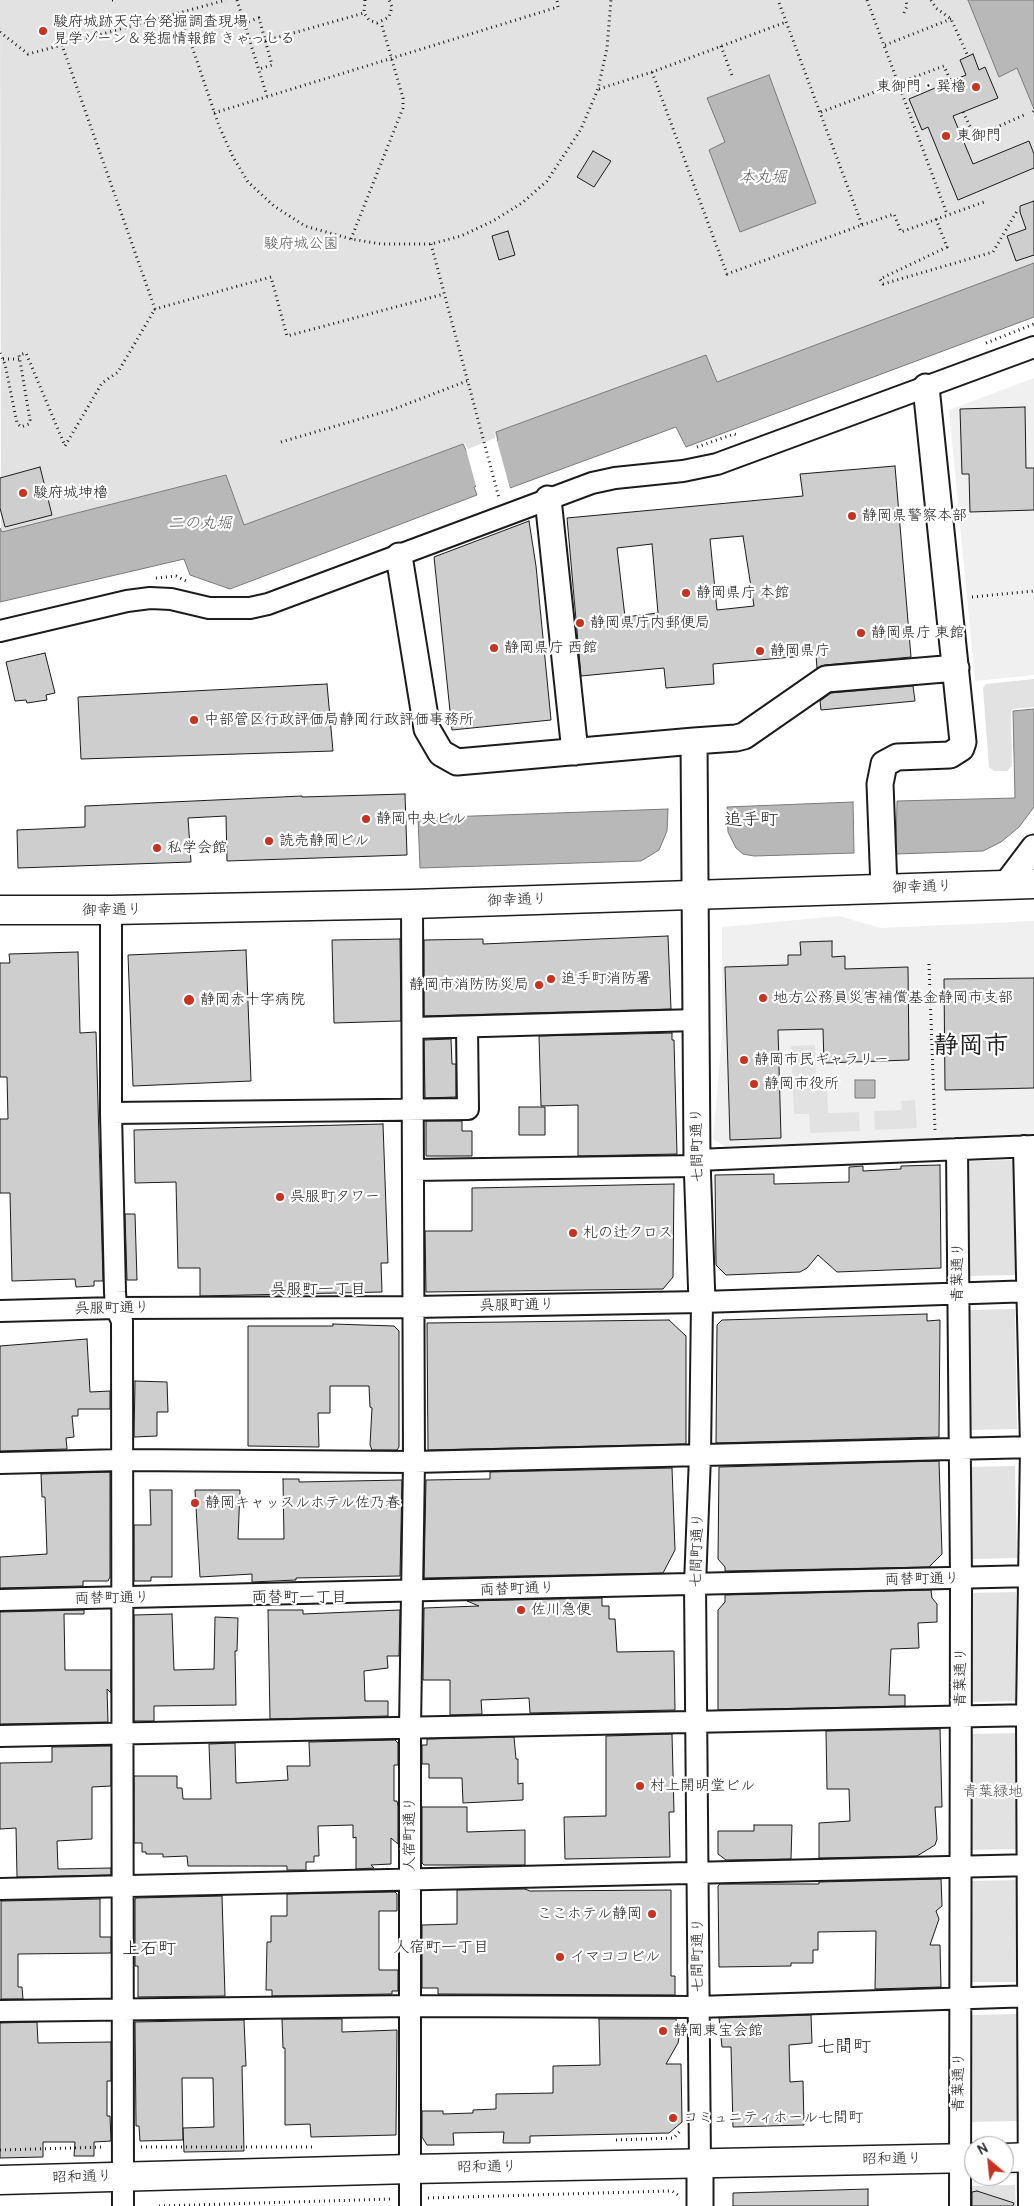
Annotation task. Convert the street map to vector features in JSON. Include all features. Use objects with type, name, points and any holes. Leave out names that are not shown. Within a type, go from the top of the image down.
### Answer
[{"type":"main road","name":"御幸通り","points":[[0,910],[111,910],[412,904],[694,893],[1034,884]]},
{"type":"main road","name":"昭和通り","points":[[0,2180],[411,2169],[964,2158]]},
{"type":"street","points":[[0,631],[127,601],[150,598],[171,599],[209,608],[250,608],[295,595],[548,498],[599,482],[683,471],[717,464],[1034,347]]},
{"type":"street","points":[[884,888],[880,802],[881,772],[884,764],[890,759],[950,755],[961,748],[963,742],[926,387]]},
{"type":"street","points":[[548,498],[575,752]]},
{"type":"street","points":[[399,556],[427,729],[441,754],[457,762],[736,738],[744,736],[814,686],[826,680],[956,668]]},
{"type":"street","name":"七間町通り","points":[[694,741],[697,1163],[702,1302],[700,1456],[695,1584],[700,2206]]},
{"type":"street","points":[[1006,885],[1034,848]]},
{"type":"street","name":"人宿町通り","points":[[410,2206],[410,1728],[414,1462],[411,1111],[413,1028],[412,904]]},
{"type":"street","points":[[111,910],[111,1112],[116,1308],[122,1321],[123,2206]]},
{"type":"street","points":[[413,1028],[696,1020]]},
{"type":"street","points":[[111,1112],[411,1111],[468,1109],[466,1026]]},
{"type":"street","points":[[413,1170],[697,1163],[1029,1146],[1033,1447],[1031,1996],[1023,2157],[1029,2206]]},
{"type":"street","name":"青葉通り","points":[[957,1149],[961,1579],[959,1998],[965,2136]]},
{"type":"street","name":"呉服町通り","points":[[0,1311],[116,1308],[413,1307],[702,1302],[1032,1291]]},
{"type":"street","points":[[0,1463],[122,1460],[414,1462],[1033,1447]]},
{"type":"street","name":"両替町通り","points":[[0,1600],[412,1592],[1032,1576]]},
{"type":"street","points":[[0,1736],[1031,1715]]},
{"type":"street","points":[[0,1889],[1031,1865]]},
{"type":"street","points":[[0,2010],[411,2006],[698,2007],[1031,1996]]},
{"type":"street","name":"青葉通り","points":[[960,2206],[964,2174]]},
{"type":"path","points":[[0,32],[28,54],[181,14],[226,0]]},
{"type":"path","points":[[237,0],[267,96]]},
{"type":"path","points":[[365,0],[364,13],[373,22],[381,22],[391,12],[389,0]]},
{"type":"path","points":[[214,113],[558,6],[556,0]]},
{"type":"path","points":[[181,14],[214,113],[232,157],[248,182],[274,206],[305,226],[351,239],[380,244],[431,244],[461,236],[493,221],[522,203],[547,181],[581,130],[598,89],[607,48],[611,0]]},
{"type":"path","points":[[778,0],[862,225]]},
{"type":"path","points":[[867,0],[948,214]]},
{"type":"path","points":[[904,12],[907,6],[906,0]]},
{"type":"path","points":[[931,0],[936,8],[950,19],[967,54]]},
{"type":"path","points":[[265,41],[364,13]]},
{"type":"path","points":[[244,23],[259,18],[272,65],[259,69]]},
{"type":"path","points":[[885,46],[950,19]]},
{"type":"path","points":[[351,239],[402,108],[404,98],[381,22]]},
{"type":"path","points":[[598,89],[652,72],[786,22]]},
{"type":"path","points":[[62,45],[156,309]]},
{"type":"path","points":[[721,46],[733,78]]},
{"type":"path","points":[[821,112],[944,66],[951,82]]},
{"type":"path","points":[[652,72],[727,274],[894,214],[902,232],[984,202]]},
{"type":"path","points":[[963,112],[974,137],[1024,116]]},
{"type":"path","points":[[936,219],[947,247],[880,278],[883,284],[993,252],[1017,210]]},
{"type":"path","points":[[431,244],[478,426],[501,503]]},
{"type":"path","points":[[0,353],[17,423],[21,427],[29,424],[30,420],[19,355],[26,353],[65,446],[102,383],[118,372],[156,309],[271,277],[287,336],[444,294]]},
{"type":"path","points":[[982,345],[1034,324]]},
{"type":"path","points":[[3,359],[20,359]]},
{"type":"path","points":[[281,442],[394,408],[467,382]]},
{"type":"path","points":[[693,448],[734,434],[743,436]]},
{"type":"path","points":[[153,578],[176,576],[189,583]]},
{"type":"path","points":[[972,597],[1034,592]]},
{"type":"path","points":[[930,964],[936,1150]]},
{"type":"path","points":[[610,2140],[674,2138],[683,2128]]},
{"type":"path","points":[[0,2150],[122,2147],[321,2147]]},
{"type":"shaded area","points":[[1034,378],[1034,675],[975,681],[949,410]]},
{"type":"shaded area","points":[[839,916],[881,928],[1034,921],[1034,1138],[724,1146],[713,1139],[722,1036],[722,927]]},
{"type":"green space","name":"駿府城公園","points":[[0,0],[969,0],[1000,77],[1017,68],[1034,109],[1034,263],[717,382],[706,355],[496,432],[498,440],[467,452],[463,444],[243,525],[226,475],[1,532]]},
{"type":"green space","points":[[1034,679],[1034,707],[1013,709],[1011,712],[1012,766],[1007,771],[994,771],[989,767],[983,688],[986,684]]},
{"type":"green space","points":[[815,1045],[816,1085],[827,1084],[828,1113],[859,1112],[860,1131],[810,1133],[809,1114],[794,1114],[791,1046]]},
{"type":"green space","points":[[915,1100],[917,1128],[875,1130],[874,1111],[902,1110],[901,1101]]},
{"type":"green space","points":[[1014,1160],[1017,1275],[968,1276],[966,1161]]},
{"type":"green space","points":[[1015,1309],[1017,1429],[968,1430],[966,1310]]},
{"type":"green space","points":[[1015,1466],[1017,1558],[969,1559],[968,1467]]},
{"type":"green space","points":[[1016,1592],[1017,1701],[970,1702],[969,1593]]},
{"type":"green space","name":"青葉緑地","points":[[1020,1733],[1021,1849],[967,1850],[966,1734]]},
{"type":"green space","points":[[1018,1880],[1019,1982],[970,1982],[969,1881]]},
{"type":"green space","points":[[1017,2014],[1018,2121],[969,2122],[967,2015]]},
{"type":"green space","points":[[1014,2185],[1016,2206],[970,2206],[970,2186]]},
{"type":"water","points":[[968,0],[1034,0],[1034,109],[1017,68],[999,77]]},
{"type":"water","name":"本丸堀","points":[[769,75],[816,203],[740,232],[709,150],[725,142],[707,98]]},
{"type":"water","name":"二の丸堀","points":[[1034,263],[1034,317],[686,447],[676,427],[510,488],[506,476],[474,487],[477,495],[230,589],[190,575],[184,559],[0,602],[0,528],[2,532],[226,475],[244,525],[463,444],[467,452],[498,440],[496,432],[706,355],[717,382]]},
{"type":"water","points":[[1034,709],[1034,807],[1019,827],[1001,842],[983,851],[896,854],[897,801],[1015,798],[1013,711]]},
{"type":"water","points":[[853,802],[854,853],[754,856],[743,854],[736,848],[728,832],[727,807]]},
{"type":"water","points":[[668,809],[667,831],[659,850],[641,861],[420,868],[418,818]]},
{"type":"water","points":[[855,1080],[875,1080],[875,1098],[855,1098]]},
{"type":"pier","points":[[494,430],[510,488],[508,489],[505,479],[477,488],[479,497],[464,442],[468,449],[495,438]]},
{"type":"building","name":"東御門","points":[[973,54],[979,70],[985,67],[998,98],[953,116],[973,164],[1029,141],[1034,154],[1034,168],[958,200],[928,127],[922,130],[909,99],[966,75],[960,60]]},
{"type":"building","points":[[593,151],[611,161],[594,187],[577,177]]},
{"type":"building","points":[[1034,201],[1034,255],[1016,261],[1007,236],[1026,229],[1020,212],[1020,206]]},
{"type":"building","points":[[508,231],[515,255],[499,260],[492,236]]},
{"type":"building","points":[[1025,407],[1026,468],[1034,468],[1034,510],[970,512],[969,474],[962,474],[960,409]]},
{"type":"building","name":"静岡県庁 本館","points":[[895,466],[911,657],[825,665],[817,668],[816,655],[713,664],[714,684],[666,688],[664,668],[581,676],[567,518],[803,496],[800,474]],"holes":[[[743,536],[754,606],[717,610],[710,539]],[[652,544],[658,613],[625,617],[617,548]]]},
{"type":"building","name":"駿府城坤櫓","points":[[40,467],[52,515],[5,527],[0,508],[0,478]]},
{"type":"building","name":"静岡県庁 西館","points":[[529,521],[536,566],[551,720],[452,730],[434,557]]},
{"type":"building","points":[[45,653],[55,693],[46,695],[47,700],[27,703],[26,700],[15,701],[6,662]]},
{"type":"building","points":[[327,684],[333,751],[81,759],[78,697]]},
{"type":"building","points":[[913,686],[915,701],[821,710],[820,701],[831,693]]},
{"type":"building","points":[[405,794],[407,855],[227,861],[226,816],[188,818],[191,862],[18,868],[17,830],[85,827],[85,806],[302,796]]},
{"type":"building","points":[[668,936],[671,1009],[424,1016],[424,940],[483,939],[483,944]]},
{"type":"building","points":[[400,939],[401,1021],[334,1023],[332,940]]},
{"type":"building","name":"静岡市役所","points":[[832,941],[832,957],[845,956],[845,969],[908,967],[909,1060],[824,1063],[823,1029],[778,1030],[781,1138],[730,1140],[725,967],[788,965],[788,955],[801,955],[800,942]]},
{"type":"building","points":[[246,950],[251,1081],[133,1086],[128,955]]},
{"type":"building","points":[[78,952],[80,1033],[96,1032],[103,1281],[94,1281],[94,1286],[76,1287],[75,1279],[12,1281],[10,1193],[0,1193],[0,1119],[8,1119],[7,1077],[0,1077],[0,963],[10,963],[9,954]]},
{"type":"building","points":[[1034,978],[1034,1088],[945,1090],[944,979]]},
{"type":"building","points":[[672,1033],[672,1040],[674,1040],[677,1154],[578,1156],[578,1105],[541,1106],[539,1036]]},
{"type":"building","points":[[451,1039],[452,1064],[456,1064],[456,1097],[425,1098],[424,1040]]},
{"type":"building","points":[[519,1107],[545,1107],[545,1135],[519,1135]]},
{"type":"building","points":[[426,1121],[462,1121],[462,1131],[472,1131],[472,1156],[426,1156]]},
{"type":"building","name":"呉服町タワー","points":[[383,1124],[388,1263],[381,1263],[382,1292],[200,1296],[200,1268],[178,1268],[176,1182],[135,1183],[134,1130]]},
{"type":"building","points":[[940,1165],[941,1268],[837,1272],[818,1255],[807,1268],[800,1272],[726,1275],[716,1265],[715,1175],[774,1174],[774,1184],[849,1182],[849,1167],[863,1166],[863,1171],[901,1169],[901,1166]]},
{"type":"building","name":"札の辻クロス","points":[[674,1184],[673,1277],[663,1289],[426,1292],[425,1231],[472,1231],[472,1188]]},
{"type":"building","points":[[125,1214],[135,1214],[137,1280],[127,1280]]},
{"type":"building","points":[[927,1314],[927,1321],[940,1320],[939,1437],[716,1443],[717,1325],[722,1320]]},
{"type":"building","points":[[669,1320],[686,1336],[686,1444],[428,1450],[427,1323]]},
{"type":"building","points":[[333,1324],[394,1326],[399,1331],[399,1447],[397,1450],[372,1450],[370,1445],[372,1408],[370,1407],[369,1386],[330,1386],[330,1413],[318,1413],[319,1447],[248,1446],[248,1326],[333,1326]]},
{"type":"building","points":[[87,1339],[90,1392],[110,1391],[110,1409],[78,1409],[78,1416],[72,1416],[74,1437],[66,1438],[67,1449],[0,1451],[0,1346]]},
{"type":"building","points":[[135,1381],[167,1382],[168,1412],[157,1412],[157,1436],[134,1437]]},
{"type":"building","points":[[939,1461],[942,1554],[929,1567],[725,1571],[725,1567],[718,1559],[719,1467]]},
{"type":"building","points":[[672,1468],[675,1550],[663,1573],[424,1578],[426,1480],[490,1479],[490,1472]]},
{"type":"building","points":[[110,1472],[110,1577],[108,1581],[83,1581],[83,1586],[0,1588],[0,1557],[47,1554],[45,1497],[42,1497],[41,1474]]},
{"type":"building","points":[[283,1479],[299,1479],[299,1482],[402,1480],[400,1576],[296,1578],[296,1580],[252,1582],[252,1574],[200,1577],[195,1490],[240,1490],[238,1539],[284,1539]]},
{"type":"building","points":[[150,1490],[172,1490],[172,1577],[151,1577],[151,1581],[134,1581],[134,1525],[151,1525]]},
{"type":"building","points":[[931,1590],[932,1598],[937,1604],[937,1622],[918,1623],[919,1648],[891,1649],[889,1695],[905,1695],[905,1706],[718,1710],[718,1610],[725,1602],[725,1595]]},
{"type":"building","points":[[602,1598],[602,1606],[609,1606],[609,1619],[615,1619],[617,1652],[674,1651],[675,1710],[530,1713],[529,1698],[481,1700],[482,1714],[450,1715],[450,1680],[423,1680],[424,1608],[479,1606],[467,1601]]},
{"type":"building","points":[[84,1610],[84,1614],[64,1614],[65,1670],[111,1670],[111,1693],[107,1689],[108,1722],[0,1724],[0,1612]]},
{"type":"building","points":[[268,1610],[303,1610],[303,1614],[400,1610],[399,1656],[387,1656],[388,1668],[364,1671],[365,1701],[388,1701],[388,1716],[270,1719]]},
{"type":"building","points":[[172,1614],[174,1670],[214,1669],[215,1617],[238,1618],[237,1651],[235,1651],[236,1705],[154,1706],[154,1721],[134,1721],[134,1615]]},
{"type":"building","points":[[940,1729],[942,1807],[935,1807],[937,1839],[935,1845],[917,1856],[819,1858],[819,1823],[850,1821],[849,1789],[827,1789],[826,1731]]},
{"type":"building","points":[[672,1734],[674,1812],[669,1812],[670,1857],[565,1859],[564,1817],[606,1816],[606,1736]]},
{"type":"building","points":[[514,1737],[516,1759],[518,1759],[518,1784],[523,1783],[523,1800],[463,1803],[462,1778],[429,1778],[429,1764],[422,1764],[422,1745],[427,1745],[427,1739]]},
{"type":"building","points":[[395,1740],[398,1743],[398,1765],[394,1765],[394,1801],[397,1801],[398,1806],[398,1844],[391,1838],[391,1864],[371,1865],[374,1868],[356,1869],[356,1837],[353,1838],[353,1825],[318,1826],[319,1856],[314,1856],[314,1862],[306,1862],[306,1870],[287,1870],[287,1866],[188,1866],[187,1856],[163,1857],[163,1854],[146,1854],[146,1852],[142,1852],[142,1843],[134,1843],[134,1776],[177,1776],[177,1788],[182,1788],[183,1799],[211,1799],[209,1744],[235,1743],[236,1783],[288,1780],[287,1766],[310,1766],[309,1742]]},
{"type":"building","points":[[111,1746],[111,1786],[92,1787],[92,1839],[57,1841],[58,1869],[111,1868],[111,1875],[17,1877],[16,1828],[0,1829],[0,1763],[52,1762],[52,1747]]},
{"type":"building","points":[[422,1807],[467,1807],[467,1832],[525,1830],[525,1865],[424,1865],[422,1863]]},
{"type":"building","points":[[754,1825],[792,1825],[791,1859],[726,1860],[718,1854],[718,1831],[754,1831]]},
{"type":"building","points":[[941,1879],[942,1906],[936,1911],[939,1919],[930,1945],[940,1945],[941,1987],[875,1989],[876,1931],[818,1932],[818,1950],[813,1950],[813,1963],[791,1963],[791,1966],[719,1967],[718,1886],[720,1884],[819,1884],[819,1882]]},
{"type":"building","points":[[525,1889],[530,1891],[671,1890],[671,1976],[675,1976],[675,1995],[438,1994],[438,1988],[422,1988],[422,1925],[457,1924],[457,1890]]},
{"type":"building","points":[[395,1892],[397,1894],[397,1911],[379,1911],[379,1970],[398,1970],[398,1991],[392,1991],[392,1994],[272,1996],[272,1990],[266,1990],[267,1942],[271,1942],[271,1916],[287,1916],[287,1894]]},
{"type":"building","points":[[222,1896],[225,1996],[138,1997],[138,1966],[135,1966],[136,1898]]},
{"type":"building","points":[[100,1899],[100,1937],[111,1937],[111,1953],[18,1954],[18,1987],[22,1987],[23,1999],[1,1999],[1,1901]]},
{"type":"building","points":[[811,2015],[812,2043],[789,2045],[790,2082],[803,2081],[804,2125],[733,2127],[731,2047],[722,2047],[719,2018]]},
{"type":"building","points":[[282,2019],[342,2019],[342,2032],[397,2030],[396,2135],[311,2137],[310,2124],[285,2125],[285,2048],[283,2048]]},
{"type":"building","points":[[599,2019],[676,2019],[678,2043],[666,2064],[681,2064],[682,2122],[669,2133],[530,2136],[530,2143],[503,2143],[504,2132],[453,2133],[454,2145],[427,2145],[422,2137],[422,2111],[443,2111],[443,2114],[473,2113],[473,2110],[496,2109],[496,2094],[553,2093],[553,2066],[600,2065]]},
{"type":"building","points":[[244,2020],[246,2066],[242,2066],[244,2151],[184,2152],[183,2128],[214,2127],[213,2078],[182,2078],[183,2140],[140,2141],[139,2126],[136,2126],[135,2022]]},
{"type":"building","points":[[37,2022],[38,2043],[111,2042],[111,2081],[107,2081],[107,2116],[110,2116],[111,2141],[94,2142],[94,2156],[74,2156],[75,2142],[43,2142],[43,2157],[0,2158],[0,2023]]},
{"type":"building","points":[[868,2189],[868,2206],[733,2206],[733,2193]]},
{"type":"building","points":[[977,2191],[1014,2203],[1013,2206],[972,2206],[972,2192]]},
{"type":"place","name":"駿府城跡天守台発掘調査現場 見学ゾーン＆発掘情報館 きゃっしる","points":[[43,31]]},
{"type":"place","name":"東御門・巽櫓","points":[[976,87]]},
{"type":"place","name":"東御門","points":[[946,136]]},
{"type":"place","name":"駿府城坤櫓","points":[[23,493]]},
{"type":"place","name":"静岡県警察本部","points":[[852,516]]},
{"type":"place","name":"静岡県庁 本館","points":[[686,593]]},
{"type":"place","name":"静岡県庁内郵便局","points":[[580,623]]},
{"type":"place","name":"静岡県庁 東館","points":[[861,633]]},
{"type":"place","name":"静岡県庁 西館","points":[[494,648]]},
{"type":"place","name":"静岡県庁","points":[[760,651]]},
{"type":"place","name":"中部管区行政評価局静岡行政評価事務所","points":[[194,720]]},
{"type":"place","name":"静岡中央ビル","points":[[366,819]]},
{"type":"place","name":"読売静岡ビル","points":[[269,841]]},
{"type":"place","name":"私学会館","points":[[157,848]]},
{"type":"place","name":"追手町消防署","points":[[551,979]]},
{"type":"place","name":"静岡市消防防災局","points":[[539,985]]},
{"type":"place","name":"地方公務員災害補償基金静岡市支部","points":[[763,998]]},
{"type":"place","name":"静岡赤十字病院","points":[[189,1000]]},
{"type":"place","name":"静岡市民ギャラリー","points":[[744,1060]]},
{"type":"place","name":"静岡市役所","points":[[754,1084]]},
{"type":"place","name":"呉服町タワー","points":[[280,1197]]},
{"type":"place","name":"札の辻クロス","points":[[573,1233]]},
{"type":"place","name":"静岡キャッスルホテル佐乃春","points":[[195,1503]]},
{"type":"place","name":"佐川急便","points":[[521,1610]]},
{"type":"place","name":"村上開明堂ビル","points":[[640,1786]]},
{"type":"place","name":"ここホテル静岡","points":[[652,1914]]},
{"type":"place","name":"イマココビル","points":[[560,1957]]},
{"type":"place","name":"静岡東宝会館","points":[[663,2031]]},
{"type":"place","name":"コミュニティホール七間町","points":[[673,2118]]},
{"type":"district","name":"追手町","points":[[751,820]]},
{"type":"district","name":"静岡市","points":[[971,1046]]},
{"type":"district","name":"呉服町一丁目","points":[[318,1289]]},
{"type":"district","name":"両替町一丁目","points":[[299,1597]]},
{"type":"district","name":"人宿町一丁目","points":[[441,1947]]},
{"type":"district","name":"上石町","points":[[149,1949]]},
{"type":"district","name":"七間町","points":[[844,2047]]}]
